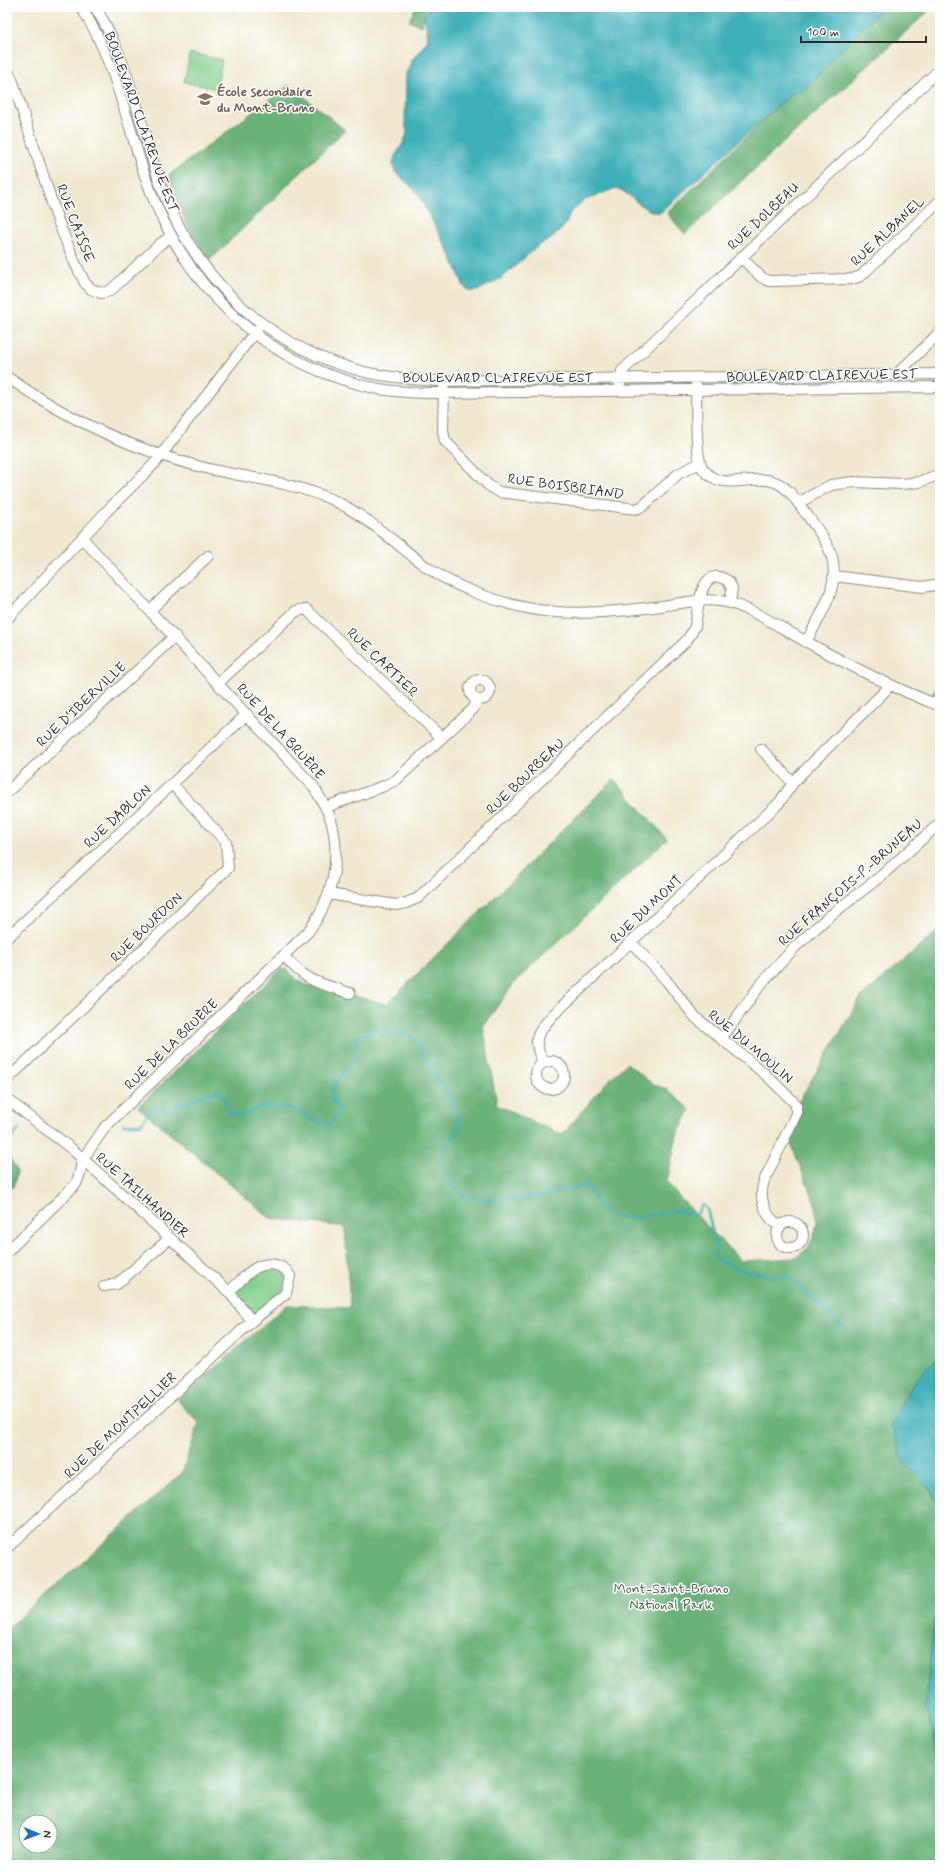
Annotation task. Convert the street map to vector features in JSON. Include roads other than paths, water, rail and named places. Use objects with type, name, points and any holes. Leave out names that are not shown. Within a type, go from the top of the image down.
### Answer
[{"type":"street","name":"BOULEVARD CLAIREVUE EST","points":[[81,7],[107,59],[150,191],[170,237],[210,293],[254,333],[301,362],[349,381],[394,391],[444,394],[940,387]]},
{"type":"street","name":"BOULEVARD CLAIREVUE EST","points":[[95,7],[115,46],[160,182],[179,226],[200,260],[216,282],[236,302],[261,323],[306,350],[351,368],[386,376],[444,381],[940,374]]},
{"type":"street","name":"RUE CAISSE","points":[[7,69],[13,82],[64,237],[89,288],[99,292],[110,291],[160,244],[170,237]]},
{"type":"street","name":"RUE DOLBEAU","points":[[620,379],[622,371],[741,256],[940,69]]},
{"type":"street","name":"RUE ALBANEL","points":[[741,256],[761,277],[769,281],[855,279],[867,270],[940,201]]},
{"type":"street","points":[[7,619],[160,456],[261,323]]},
{"type":"street","points":[[896,387],[896,375],[940,332]]},
{"type":"street","points":[[7,376],[40,399],[70,417],[112,437],[160,456],[305,490],[327,498],[370,523],[441,576],[483,594],[535,610],[562,612],[607,611],[714,601],[730,603],[749,610],[806,642],[890,685],[940,706]]},
{"type":"street","points":[[696,377],[700,462],[706,473],[719,480],[734,481],[762,479],[775,482],[786,488],[829,549],[834,564],[834,576],[828,598],[806,642]]},
{"type":"street","points":[[620,379],[620,391]]},
{"type":"street","name":"RUE BOISBRIAND","points":[[444,381],[443,432],[445,441],[488,485],[499,492],[636,509],[643,506],[682,472],[700,462]]},
{"type":"street","points":[[798,503],[831,485],[854,482],[902,484],[919,482],[940,474]]},
{"type":"street","name":"RUE DE LA BRUÈRE","points":[[82,538],[314,787],[326,807],[331,821],[335,852],[334,868],[329,894],[317,920],[308,932],[106,1126],[82,1160]]},
{"type":"street","points":[[150,610],[208,556]]},
{"type":"street","points":[[834,576],[922,586],[940,584]]},
{"type":"street","name":"RUE BOURBEAU","points":[[329,894],[396,905],[418,898],[685,642],[694,629],[698,602],[707,581],[720,578],[726,579],[730,584],[730,603]]},
{"type":"street","name":"RUE CARTIER","points":[[218,683],[296,611],[303,608],[307,609],[442,738]]},
{"type":"street","name":"RUE D'IBERVILLE","points":[[7,792],[174,636]]},
{"type":"street","name":"RUE DU MONT","points":[[543,1062],[536,1049],[536,1043],[544,1024],[779,803],[793,782],[890,685]]},
{"type":"street","points":[[326,807],[392,783],[473,709],[478,700]]},
{"type":"street","name":"RUE DABLON","points":[[7,938],[247,714]]},
{"type":"street","points":[[761,749],[793,782]]},
{"type":"street","name":"RUE BOURDON","points":[[7,1080],[228,868],[226,842],[172,784]]},
{"type":"street","name":"RUE FRANÇOIS-P.-BRUNEAU","points":[[721,1039],[761,984],[795,947],[827,918],[881,876],[940,823]]},
{"type":"street","name":"RUE DU MOULIN","points":[[631,942],[666,980],[689,1011],[765,1074],[793,1100],[796,1107],[796,1114],[762,1188],[763,1202],[770,1220],[780,1226]]},
{"type":"street","points":[[284,956],[297,970],[312,981],[350,993]]},
{"type":"street","name":"RUE TAILHANDIER","points":[[7,1099],[55,1136],[170,1238],[229,1292],[252,1321]]},
{"type":"street","points":[[7,1252],[76,1184],[80,1173],[82,1160]]},
{"type":"street","points":[[104,1286],[117,1284],[170,1238]]},
{"type":"street","name":"RUE DE MONTPELLIER","points":[[7,1548],[252,1321],[286,1293],[290,1276],[288,1271],[283,1267],[272,1263],[263,1264],[255,1268],[229,1292]]},
{"type":"water","points":[[433,7],[883,7],[803,90],[791,94],[660,213],[647,209],[616,188],[583,201],[570,213],[567,222],[562,229],[550,240],[539,245],[502,278],[477,291],[471,291],[464,287],[452,258],[417,192],[395,172],[393,164],[395,156],[407,134],[405,119],[406,73],[412,60],[427,41],[428,36],[424,15]]},
{"type":"water","points":[[940,1357],[940,1506],[928,1487],[903,1462],[891,1422],[917,1378]]},
{"type":"water","points":[[940,1593],[940,1758],[925,1708],[933,1632]]},
{"type":"waterway","points":[[123,1124],[141,1124],[149,1113],[154,1110],[168,1110],[216,1091],[222,1094],[232,1115],[245,1115],[261,1107],[281,1106],[303,1112],[310,1120],[329,1124],[339,1112],[337,1106],[331,1100],[333,1088],[339,1078],[355,1060],[354,1042],[358,1036],[391,1031],[404,1033],[409,1035],[415,1041],[427,1063],[454,1101],[459,1118],[459,1127],[455,1135],[445,1147],[441,1158],[455,1188],[467,1199],[512,1199],[540,1196],[584,1186],[589,1187],[599,1206],[610,1214],[622,1217],[635,1217],[674,1212],[684,1212],[693,1216],[697,1214],[702,1205],[707,1209],[716,1246],[715,1256],[719,1261],[743,1271],[791,1279],[844,1328]]},
{"type":"waterway","points":[[7,1143],[19,1130]]},
{"type":"place","name":"École secondaire du Mont-Bruno","points":[[205,99]]},
{"type":"park label","name":"Mont-Saint-Bruno National Park","points":[[671,1596]]}]
